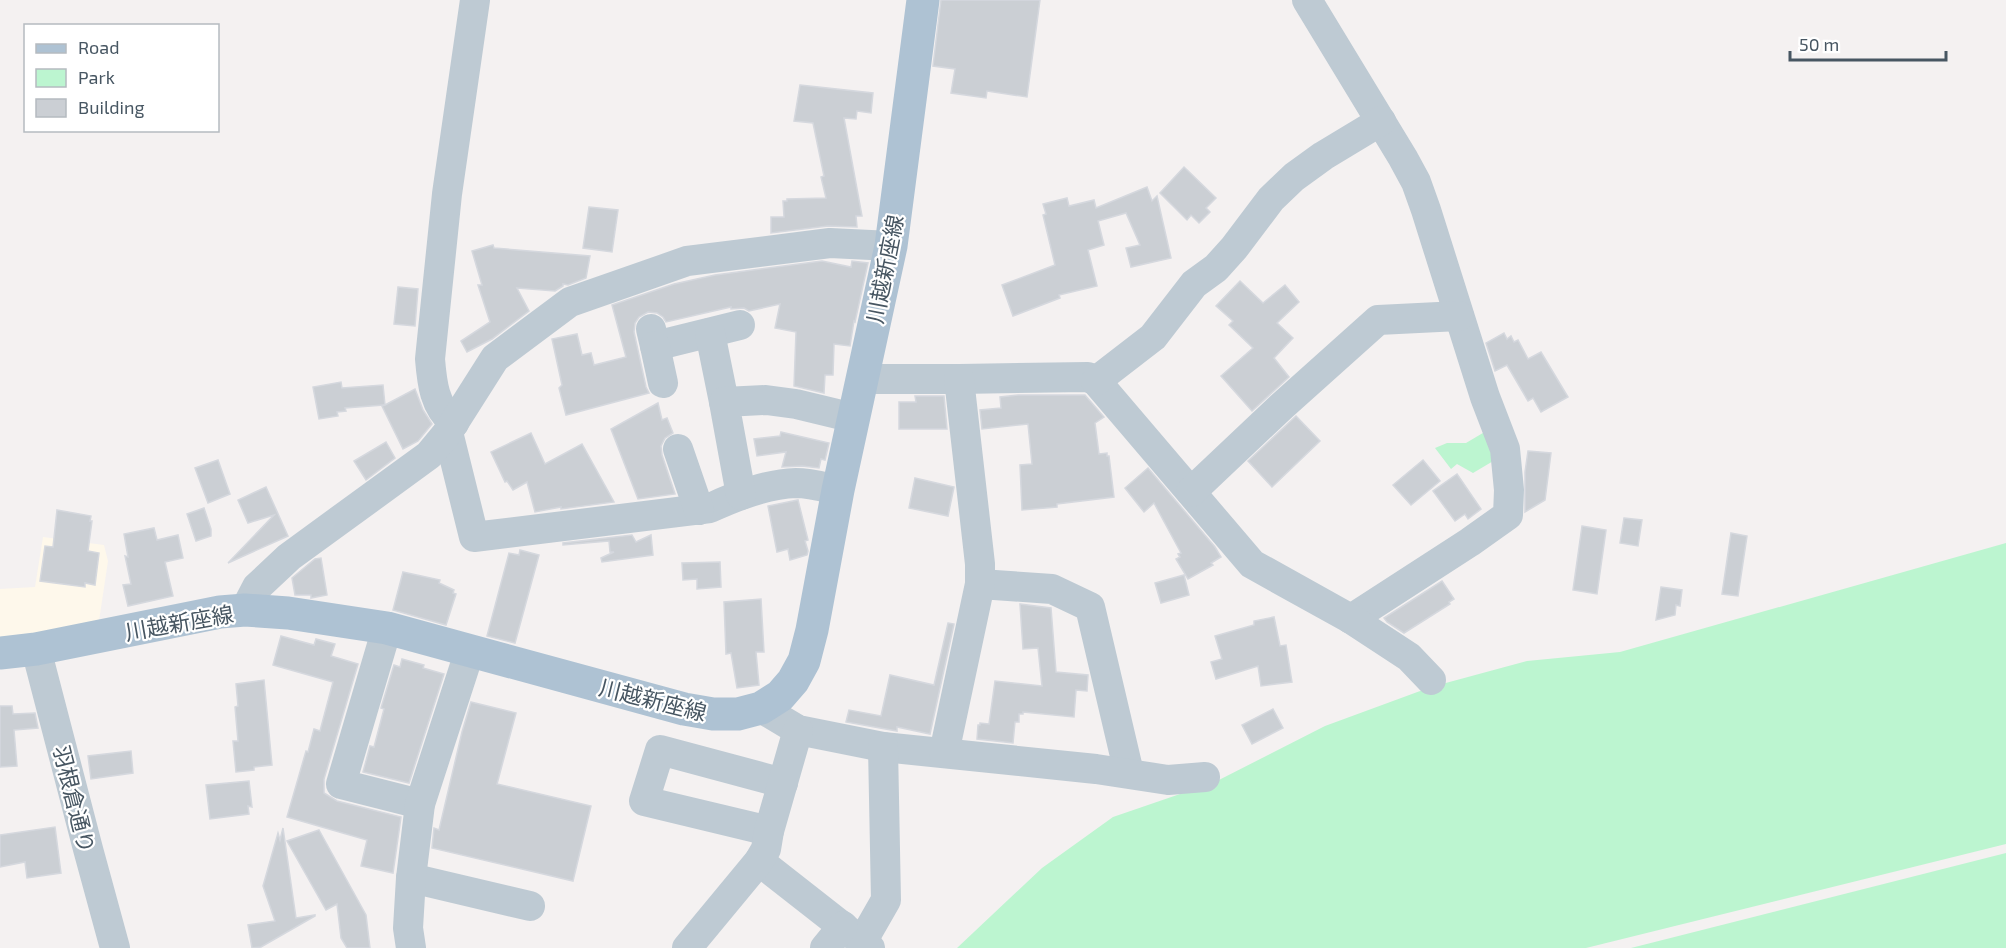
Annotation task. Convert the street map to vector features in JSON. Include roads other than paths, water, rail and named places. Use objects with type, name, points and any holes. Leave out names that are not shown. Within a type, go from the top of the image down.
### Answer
[{"type":"main road","name":"川越新座線","points":[[0,653],[36,649],[220,612],[245,610],[387,628],[684,709],[713,714],[738,714],[761,708],[780,696],[793,681],[804,660],[812,630],[838,490],[891,246],[923,0]]},
{"type":"street","points":[[475,0],[447,194],[430,359],[431,381],[437,404],[451,428],[474,537],[699,510],[710,508],[741,495],[794,483],[812,484],[838,490]]},
{"type":"street","points":[[1307,0],[1416,182],[1485,397],[1505,449],[1509,490],[1508,514],[1470,542],[1351,619]]},
{"type":"street","points":[[1096,381],[1154,337],[1194,284],[1216,268],[1271,200],[1294,177],[1323,156],[1381,121]]},
{"type":"street","points":[[245,610],[257,587],[289,557],[429,455],[451,428],[495,358],[570,302],[687,261],[830,243],[891,246]]},
{"type":"street","points":[[1191,492],[1378,320],[1459,316]]},
{"type":"street","points":[[663,383],[653,338],[710,333],[740,325]]},
{"type":"street","points":[[710,333],[741,495]]},
{"type":"street","points":[[862,379],[1088,377],[1096,381],[1252,564],[1351,619],[1409,657],[1431,680]]},
{"type":"street","points":[[944,753],[980,584],[980,564],[959,379]]},
{"type":"street","points":[[724,402],[766,400],[796,404],[854,418]]},
{"type":"street","points":[[678,449],[699,510]]},
{"type":"street","points":[[980,584],[1052,589],[1090,607],[1129,773]]},
{"type":"street","points":[[387,628],[341,784],[420,804]]},
{"type":"street","name":"羽根倉通り","points":[[36,649],[115,948]]},
{"type":"street","points":[[411,948],[408,928],[411,878],[420,804],[470,650]]},
{"type":"street","points":[[761,708],[798,730],[883,747],[1129,773],[1167,780],[1205,777]]},
{"type":"street","points":[[687,948],[759,861],[766,849],[798,730]]},
{"type":"street","points":[[759,861],[850,941],[886,900],[883,747]]},
{"type":"street","points":[[769,831],[644,801],[660,750],[783,783]]},
{"type":"street","points":[[411,878],[530,906]]}]
